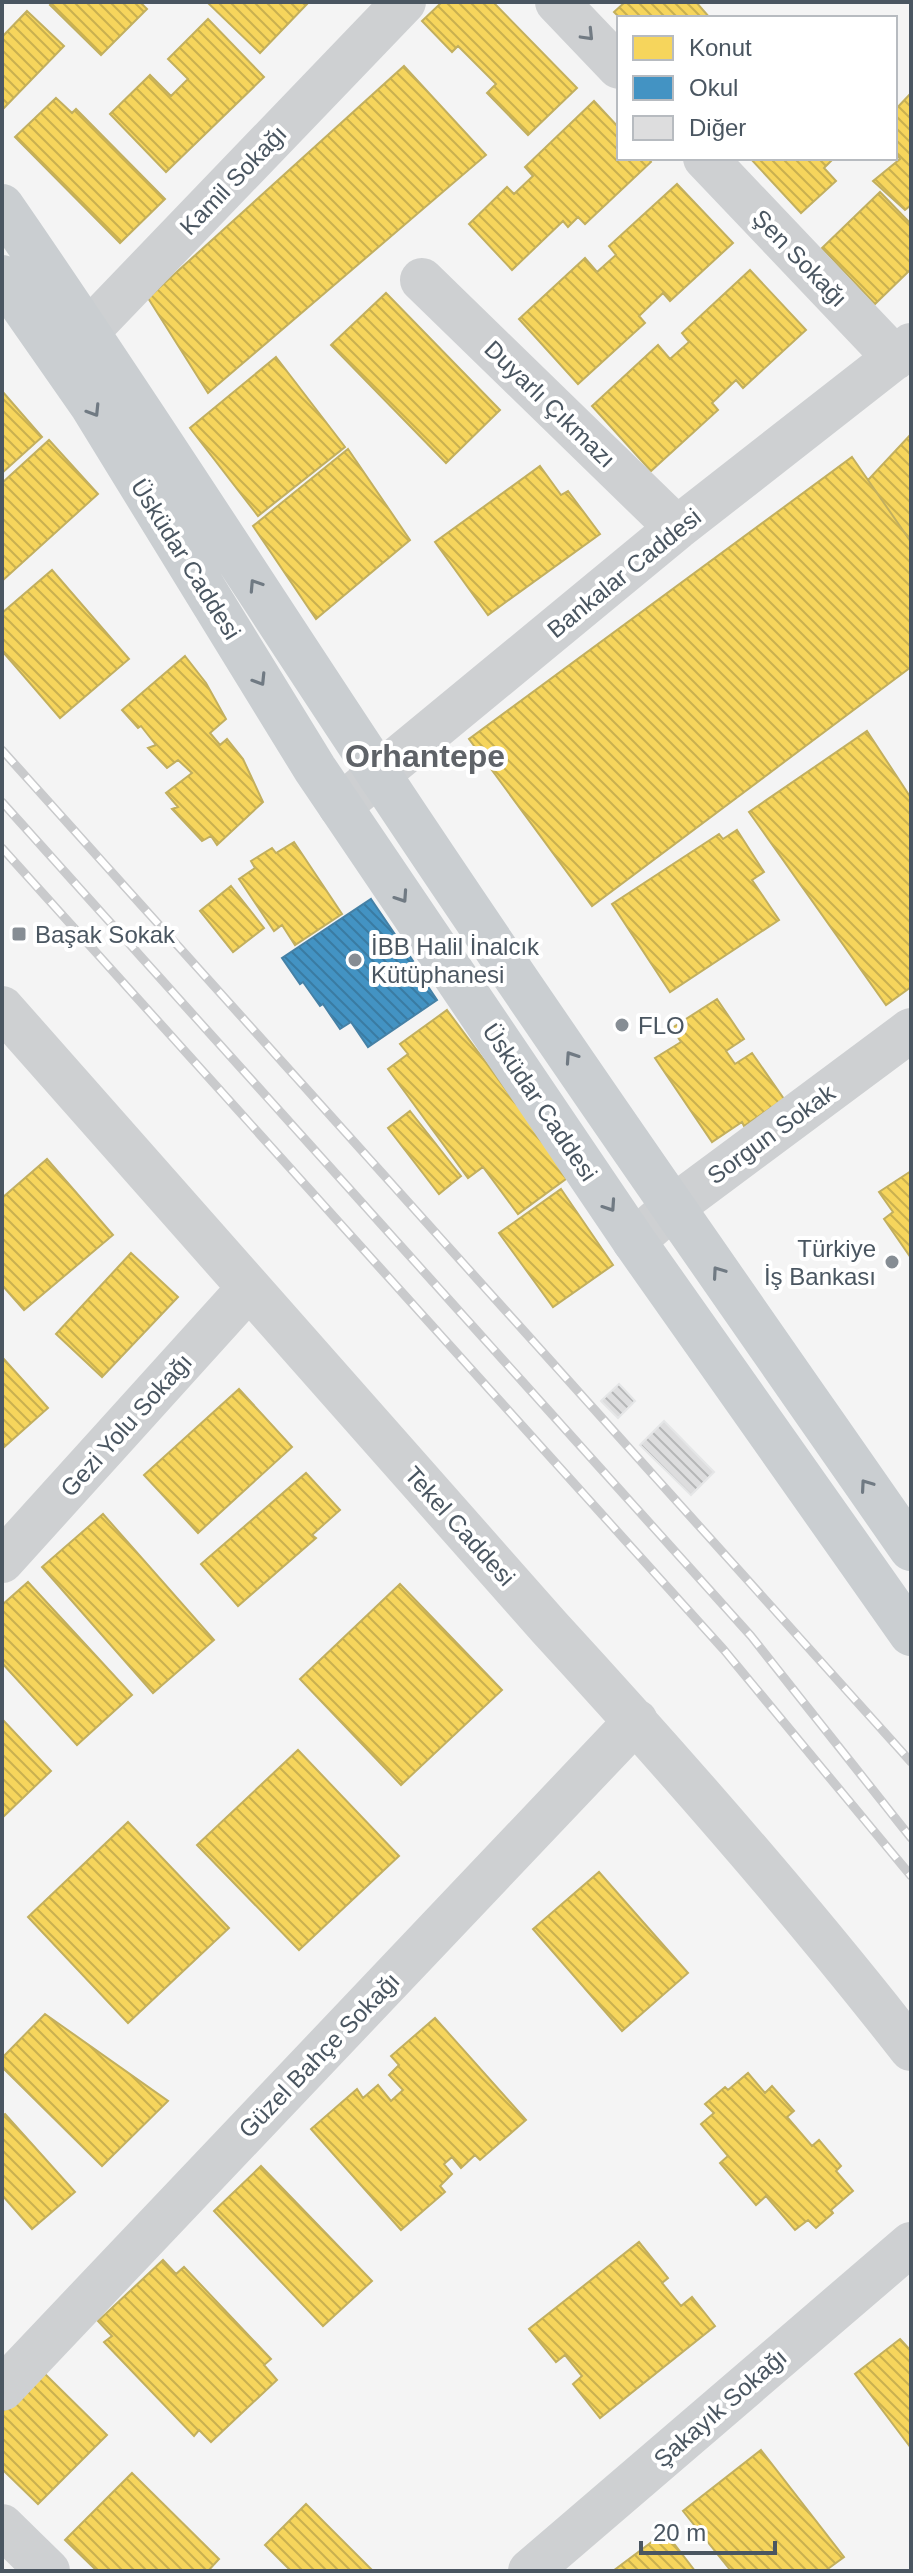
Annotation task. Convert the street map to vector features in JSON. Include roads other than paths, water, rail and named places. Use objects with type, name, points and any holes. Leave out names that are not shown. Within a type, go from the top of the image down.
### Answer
[{"type":"main road","name":"Üsküdar Caddesi","points":[[2,206],[73,343],[340,806],[634,1241],[911,1634]]},
{"type":"main road","name":"Üsküdar Caddesi","points":[[2,277],[73,343],[378,774],[911,1549]]},
{"type":"street","name":"Kamil Sokağı","points":[[73,343],[404,2]]},
{"type":"street","points":[[557,2],[617,65]]},
{"type":"street","name":"Şen Sokağı","points":[[707,160],[903,351]]},
{"type":"street","name":"Duyarlı Çıkmazı","points":[[422,280],[677,528]]},
{"type":"street","name":"Bankalar Caddesi","points":[[340,806],[677,528],[903,351]]},
{"type":"street","name":"Tekel Caddesi","points":[[2,1008],[636,1721],[828,1943],[911,2049]]},
{"type":"street","name":"Sorgun Sokak","points":[[634,1241],[673,1207],[911,1030]]},
{"type":"street","name":"Gezi Yolu Sokağı","points":[[2,1561],[249,1288]]},
{"type":"street","name":"Güzel Bahçe Sokağı","points":[[2,2389],[636,1721]]},
{"type":"street","name":"Şakayık Sokağı","points":[[530,2571],[911,2244]]},
{"type":"street","points":[[2,2526],[48,2571]]},
{"type":"railway","points":[[2,750],[911,1762]]},
{"type":"railway","points":[[2,802],[751,1636],[911,1838]]},
{"type":"railway","points":[[2,848],[724,1650],[911,1876]]},
{"type":"place","name":"Başak Sokak","points":[[19,934]]},
{"type":"place","name":"İBB Halil İnalcık Kütüphanesi","points":[[355,960]]},
{"type":"place","name":"FLO","points":[[622,1025]]},
{"type":"place","name":"Türkiye İş Bankası","points":[[892,1262]]},
{"type":"district","name":"Orhantepe","points":[[425,756]]}]
